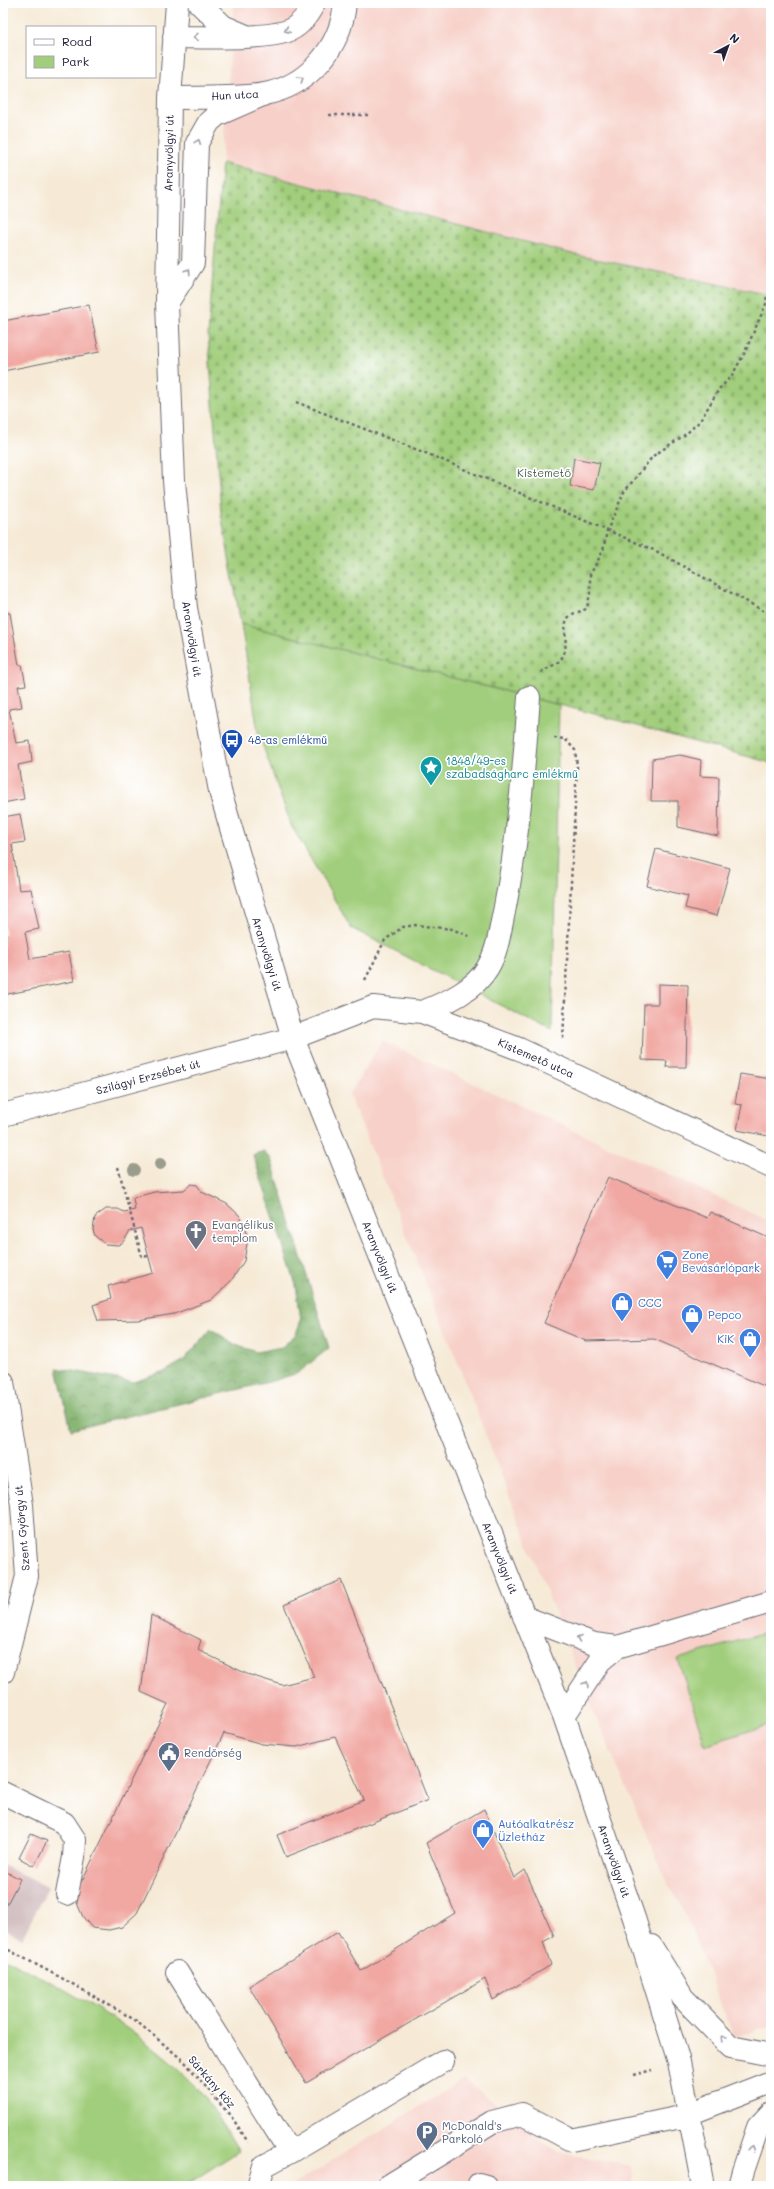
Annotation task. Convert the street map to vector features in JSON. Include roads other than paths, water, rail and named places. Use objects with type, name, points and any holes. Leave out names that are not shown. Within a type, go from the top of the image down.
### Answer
[{"type":"street","name":"Aranyvölgyi út","points":[[177,3],[170,98],[167,303],[174,481],[186,608],[220,792],[293,1038],[564,1716],[634,1918],[679,2062],[703,2186]]},
{"type":"street","points":[[199,3],[223,26],[245,36]]},
{"type":"street","points":[[174,37],[273,35],[290,30],[301,22],[314,3]]},
{"type":"street","name":"Hun utca","points":[[170,98],[265,94],[297,81],[318,64],[339,35],[344,19],[345,3]]},
{"type":"street","points":[[167,303],[193,264],[197,143],[209,122],[217,115],[265,94]]},
{"type":"street","points":[[422,1012],[455,998],[477,982],[488,968],[496,951],[509,885],[526,737],[529,697]]},
{"type":"street","name":"Kistemető utca","points":[[293,1038],[373,1007],[422,1012],[519,1049],[771,1167]]},
{"type":"street","name":"Szilágyi Erzsébet út","points":[[3,1115],[293,1038]]},
{"type":"street","name":"Szent György út","points":[[3,1382],[22,1505],[27,1576],[3,1672]]},
{"type":"street","points":[[564,1716],[600,1661],[617,1647],[771,1602]]},
{"type":"street","points":[[524,1617],[594,1644],[617,1647]]},
{"type":"street","points":[[3,1793],[64,1823],[75,1840],[74,1857],[67,1894]]},
{"type":"street","points":[[634,1918],[683,1998],[731,2047],[771,2055]]},
{"type":"street","points":[[177,1972],[290,2152]]},
{"type":"street","points":[[261,2176],[290,2152],[443,2061]]},
{"type":"street","points":[[388,2186],[492,2122],[522,2114],[571,2140],[690,2114],[771,2082]]},
{"type":"street","points":[[739,2186],[742,2171],[758,2127],[771,2113]]},
{"type":"place","name":"48-as emlékmű","points":[[232,760]]},
{"type":"place","name":"1848/49-es szabadságharc emlékmű","points":[[431,786]]},
{"type":"place","name":"Evangélikus templom","points":[[196,1250]]},
{"type":"place","name":"Zone Bevásárlópark","points":[[667,1280]]},
{"type":"place","name":"CCC","points":[[622,1322]]},
{"type":"place","name":"Pepco","points":[[692,1334]]},
{"type":"place","name":"KiK","points":[[750,1358]]},
{"type":"place","name":"Rendőrség","points":[[169,1772]]},
{"type":"place","name":"Autóalkatrész Üzletház","points":[[483,1850]]},
{"type":"place","name":"McDonald's Parkoló","points":[[427,2152]]},
{"type":"park label","name":"Kistemető","points":[[544,473]]}]
